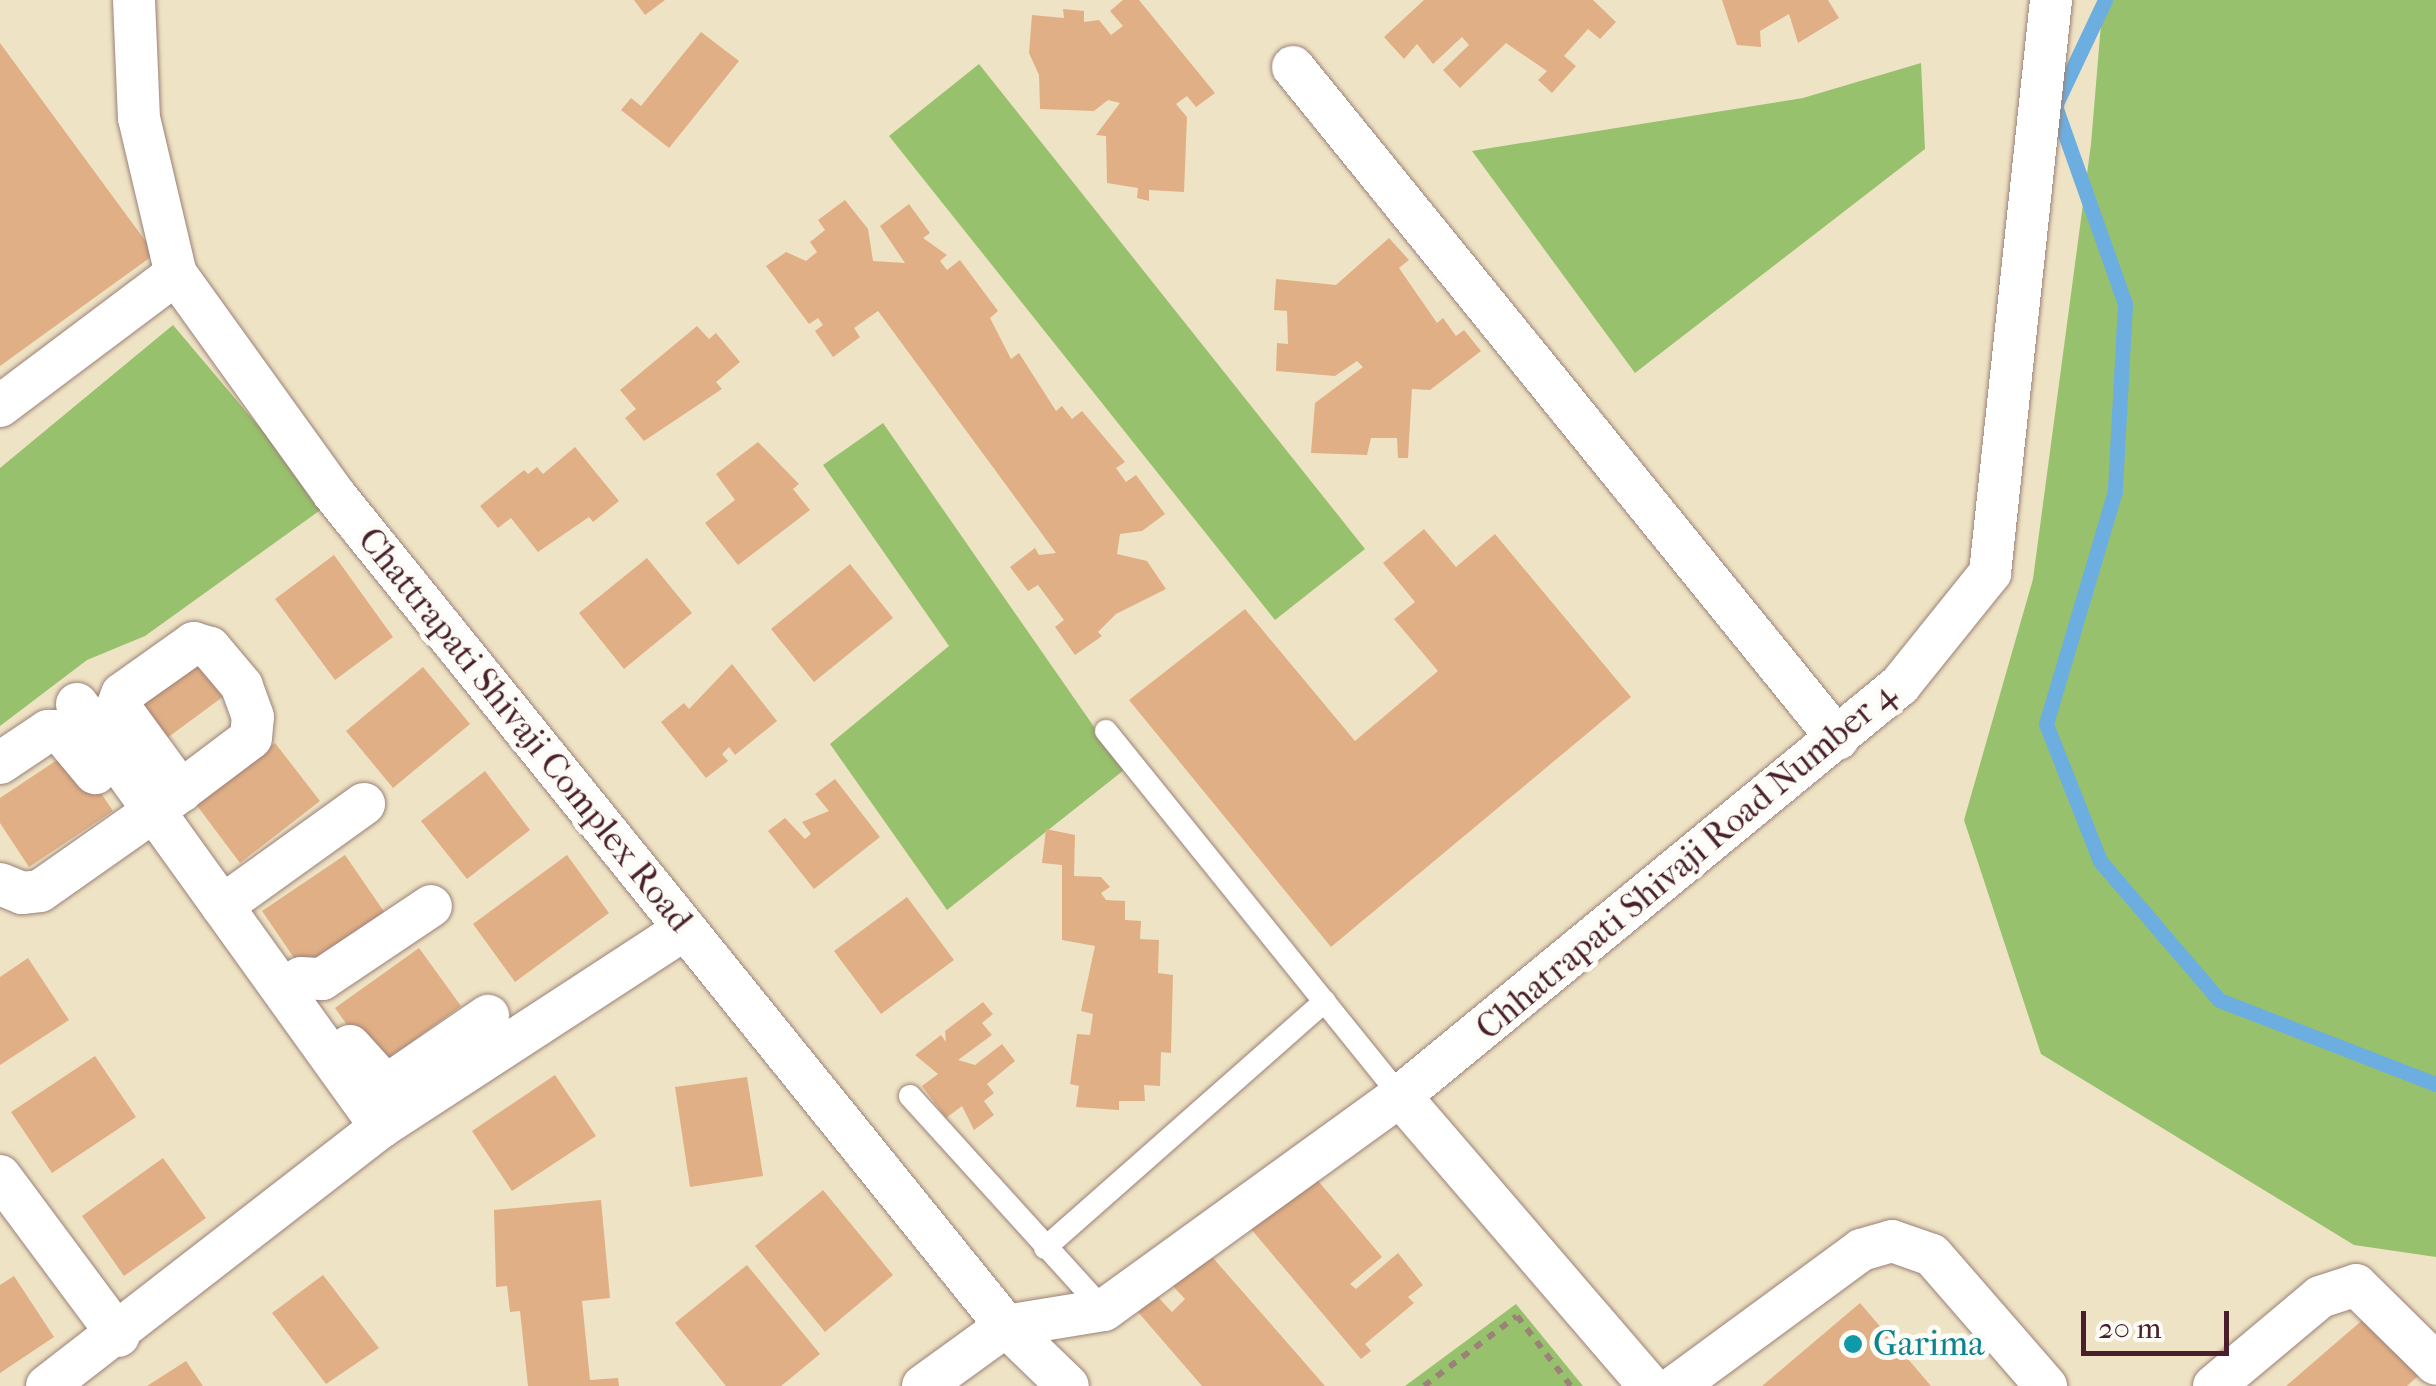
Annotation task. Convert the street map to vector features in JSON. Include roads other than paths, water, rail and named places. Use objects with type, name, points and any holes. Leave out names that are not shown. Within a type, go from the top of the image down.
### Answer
[{"type":"street","name":"Chattrapati Shivaji Complex Road","points":[[134,0],[139,118],[176,274],[334,494],[1006,1326],[1068,1386]]},
{"type":"street","name":"Chhatrapati Shivaji Road Number 4","points":[[923,1386],[1006,1326],[1104,1310],[1400,1096],[1900,686],[1990,573],[2051,0]]},
{"type":"street","points":[[1293,67],[1838,739]]},
{"type":"street","points":[[0,406],[176,274]]},
{"type":"street","points":[[77,704],[348,1052],[386,1086],[488,1016]]},
{"type":"street","points":[[0,763],[48,731],[60,731],[160,806]]},
{"type":"street","points":[[232,899],[364,804]]},
{"type":"street","points":[[0,884],[22,893],[40,890],[160,806]]},
{"type":"street","points":[[304,992],[431,906]]},
{"type":"street","points":[[47,1386],[119,1336],[381,1127],[685,929]]},
{"type":"street","points":[[348,1052],[381,1127]]},
{"type":"street","points":[[1400,1096],[1649,1386]]},
{"type":"street","points":[[0,1176],[119,1336]]},
{"type":"street","points":[[1676,1386],[1861,1250],[1892,1242],[1932,1256],[2046,1386]]},
{"type":"street","points":[[2214,1386],[2320,1297],[2356,1284],[2436,1364]]},
{"type":"lane","points":[[1106,731],[1400,1096]]},
{"type":"lane","points":[[1046,1248],[1325,1001]]},
{"type":"lane","points":[[910,1096],[1104,1310]]},
{"type":"waterway","points":[[2105,0],[2055,106],[2125,304],[2115,491],[2046,724],[2100,861],[2219,1000],[2436,1084]]},
{"type":"place","name":"Garima","points":[[1853,1344]]}]
